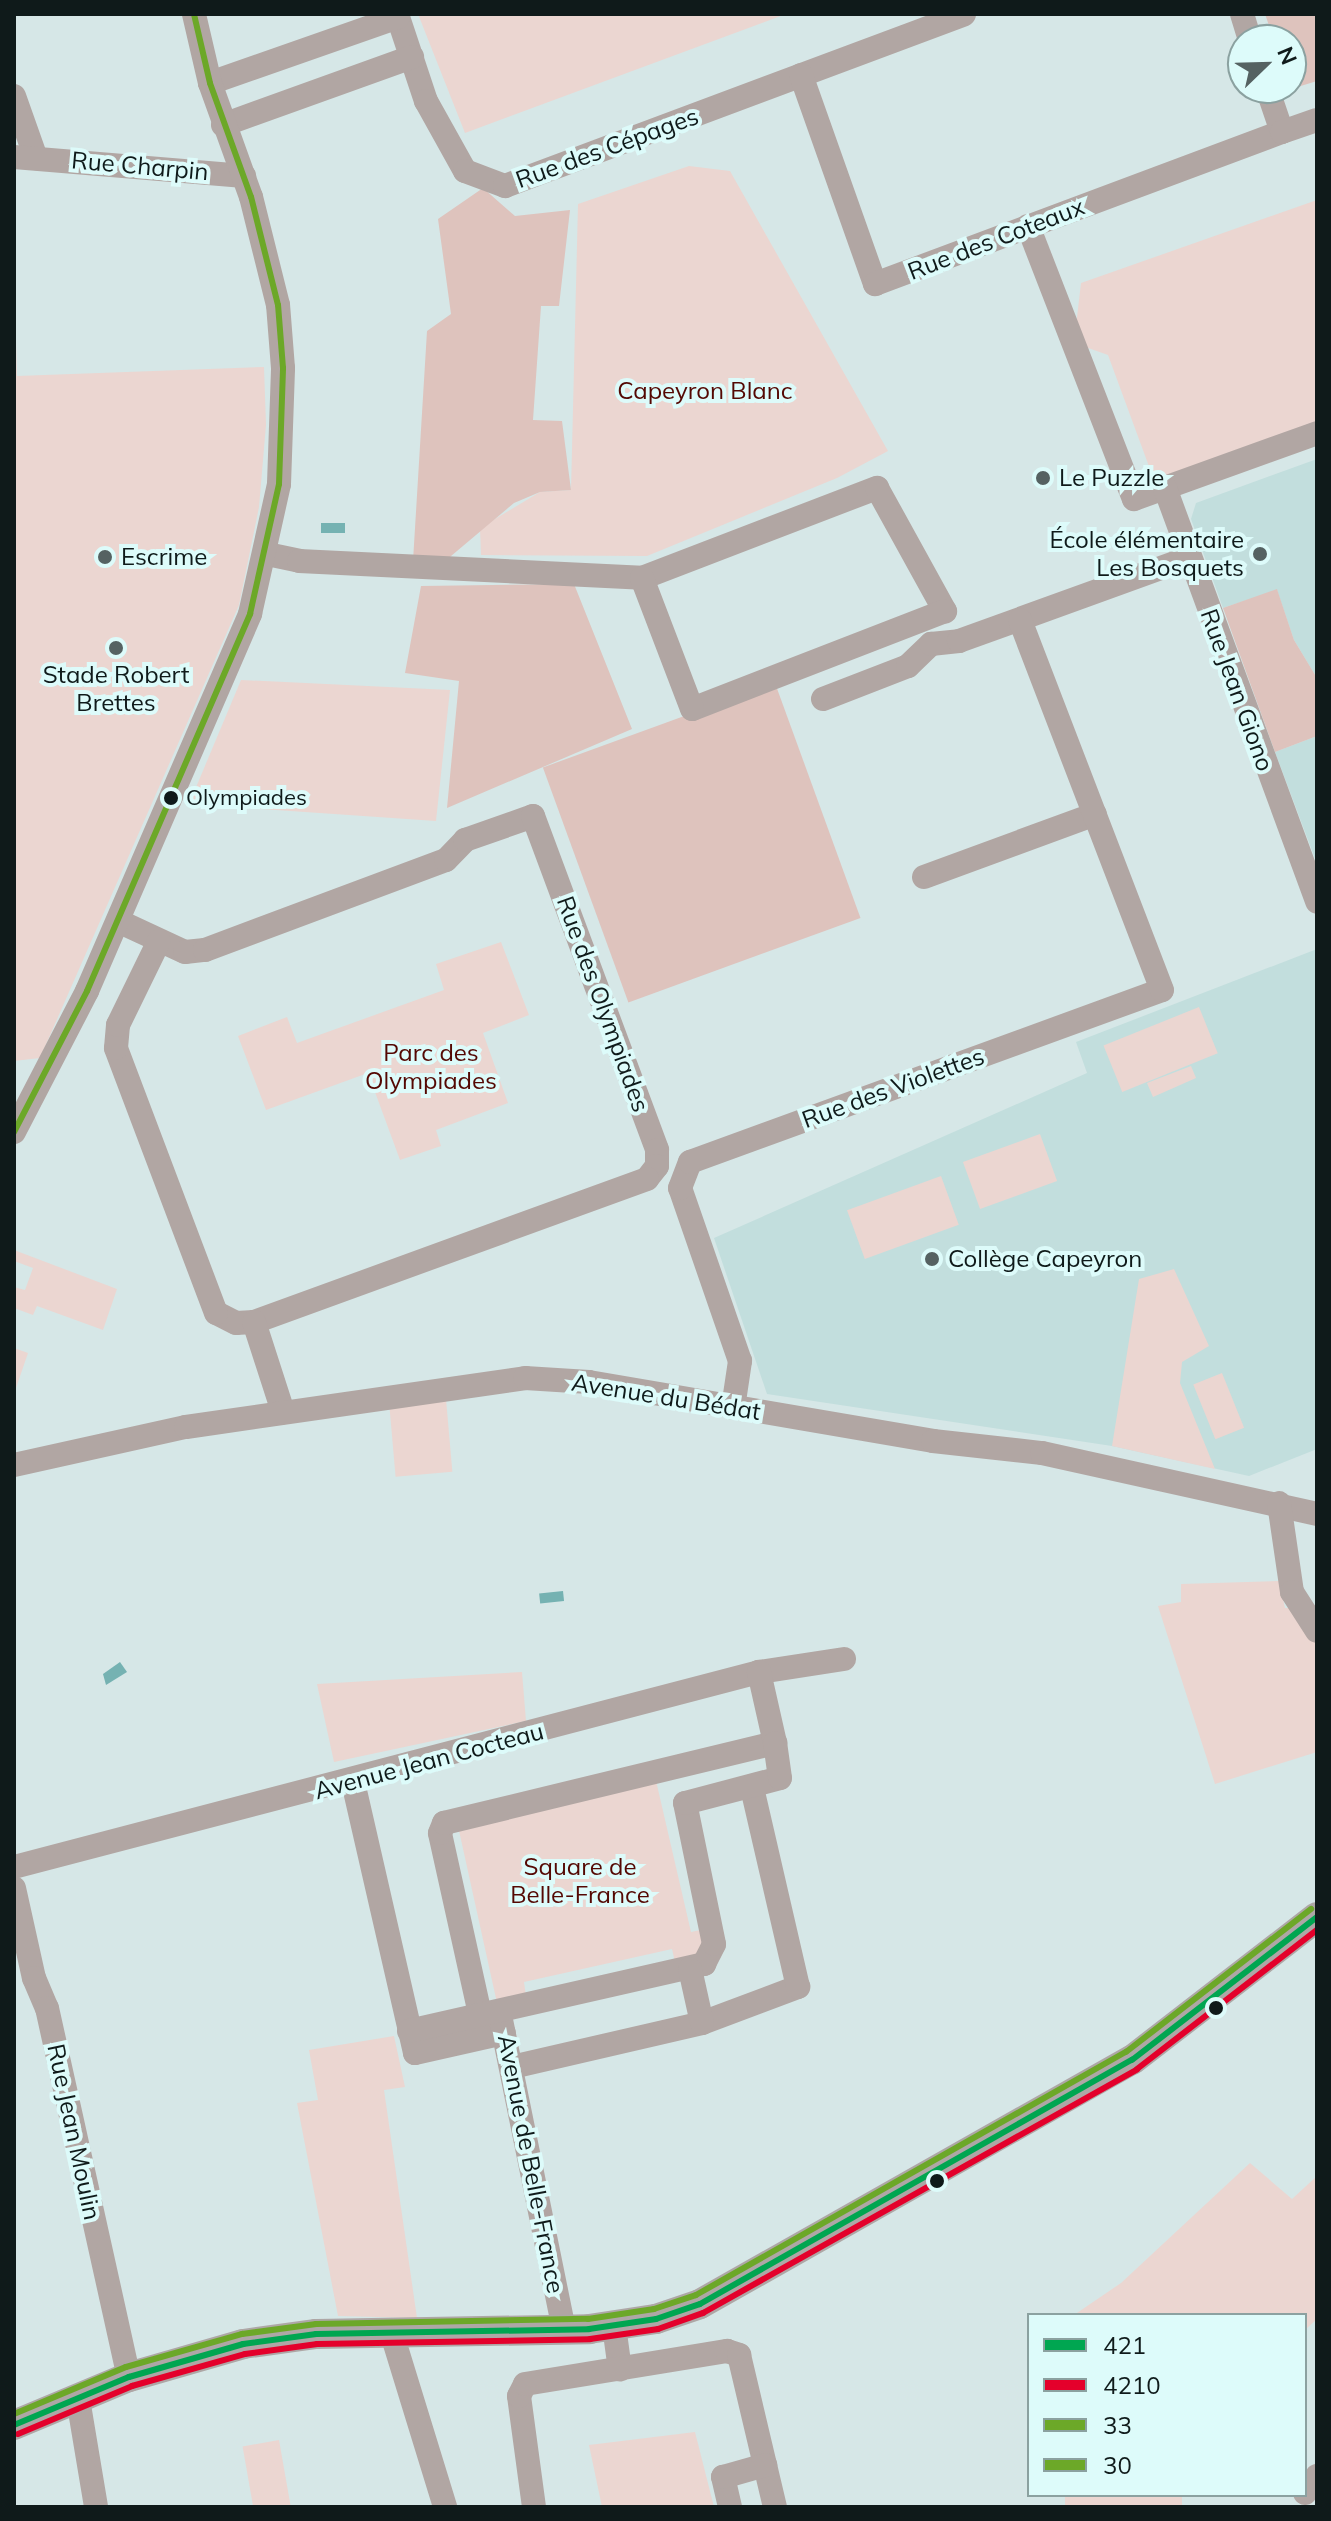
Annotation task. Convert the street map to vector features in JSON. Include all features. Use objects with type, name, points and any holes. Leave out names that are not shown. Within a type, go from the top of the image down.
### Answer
[{"type":"main road","points":[[14,2425],[129,2377],[265,2340],[391,2331],[614,2326],[676,2313],[724,2293],[1094,2082],[1159,2041],[1317,1917]]},
{"type":"street","points":[[14,1132],[54,1063],[244,629],[267,554],[281,471],[283,368],[278,305],[244,176],[210,83],[194,14]]},
{"type":"street","name":"Rue des Cépages","points":[[398,16],[426,101],[465,171],[505,186],[964,14]]},
{"type":"street","points":[[210,83],[398,16]]},
{"type":"street","points":[[223,125],[412,57]]},
{"type":"street","name":"Rue des Coteaux","points":[[801,75],[875,284],[1317,120]]},
{"type":"street","points":[[14,96],[25,157]]},
{"type":"street","points":[[1272,104],[1282,132]]},
{"type":"street","name":"Rue Charpin","points":[[25,157],[244,176]]},
{"type":"street","points":[[1028,226],[1134,499],[1317,433]]},
{"type":"street","points":[[267,554],[299,561],[642,578],[877,488],[945,611],[692,709],[642,578]]},
{"type":"street","name":"Rue Jean Giono","points":[[1165,488],[1188,558],[1306,842],[1317,902]]},
{"type":"street","points":[[823,699],[908,666],[931,644],[959,641],[1188,558]]},
{"type":"street","points":[[924,877],[1095,814],[1020,620]]},
{"type":"street","name":"Rue des Violettes","points":[[733,1408],[740,1361],[680,1188],[690,1162],[1162,990],[1095,814]]},
{"type":"street","name":"Rue des Olympiades","points":[[118,921],[185,952],[205,950],[446,860],[465,840],[533,816],[657,1150],[657,1166],[647,1179],[254,1322]]},
{"type":"street","points":[[159,941],[118,1025],[116,1048],[216,1313],[236,1323],[254,1322],[283,1412]]},
{"type":"street","name":"Avenue du Bédat","points":[[14,1465],[186,1427],[525,1378],[589,1382],[733,1408],[1042,1453],[1279,1503],[1317,1514]]},
{"type":"street","points":[[1279,1503],[1292,1592],[1317,1631]]},
{"type":"street","name":"Avenue Jean Cocteau","points":[[14,1867],[353,1782],[759,1672],[844,1659]]},
{"type":"street","points":[[353,1782],[415,2053],[495,2019],[704,1964],[714,1944],[685,1803],[752,1788],[780,1778],[759,1672]]},
{"type":"street","name":"Avenue de Belle-France","points":[[564,2329],[512,2067],[440,1833],[444,1823],[775,1743]]},
{"type":"street","points":[[512,2067],[702,2023],[798,1987],[752,1788]]},
{"type":"street","name":"Rue Jean Moulin","points":[[14,1888],[34,1978],[47,2008],[129,2377]]},
{"type":"street","points":[[690,1969],[702,2023]]},
{"type":"street","points":[[614,2326],[620,2370]]},
{"type":"street","points":[[391,2331],[445,2507]]},
{"type":"street","points":[[534,2507],[519,2396],[525,2384],[727,2351],[739,2355],[775,2507]]},
{"type":"street","points":[[78,2399],[96,2507]]},
{"type":"street","points":[[730,2507],[723,2477],[765,2465]]},
{"type":"shaded area","points":[[1265,14],[1317,14],[1317,81],[1307,84],[1307,24],[1268,24]]},
{"type":"shaded area","points":[[483,188],[515,216],[570,210],[559,306],[541,306],[533,420],[562,421],[571,490],[540,492],[514,503],[438,567],[413,561],[427,331],[451,314],[438,219]]},
{"type":"shaded area","name":"École élémentaire Les Bosquets","points":[[1317,459],[1317,678],[1294,640],[1277,590],[1223,608],[1191,519],[1196,503]]},
{"type":"shaded area","points":[[574,584],[632,729],[447,808],[459,681],[405,673],[421,586]]},
{"type":"shaded area","points":[[1277,589],[1294,640],[1317,678],[1317,736],[1275,752],[1223,608]]},
{"type":"shaded area","points":[[775,683],[861,918],[628,1002],[543,767]]},
{"type":"shaded area","points":[[1317,736],[1317,864],[1275,752]]},
{"type":"shaded area","points":[[1317,949],[1317,1449],[1249,1476],[1112,1446],[767,1394],[714,1238],[1087,1073],[1076,1042]]},
{"type":"green space","points":[[418,14],[786,14],[465,133]]},
{"type":"green space","name":"Capeyron Blanc","points":[[689,166],[730,171],[888,451],[837,478],[647,556],[481,555],[480,528],[540,492],[571,490],[578,204]]},
{"type":"green space","points":[[1317,200],[1317,422],[1154,480],[1108,355],[1074,343],[1081,283]]},
{"type":"green space","name":"Stade Robert Brettes","points":[[14,270],[17,376],[264,367],[266,425],[259,507],[239,605],[40,1058],[14,1061]]},
{"type":"green space","points":[[241,680],[450,690],[436,821],[189,804]]},
{"type":"green space","name":"Parc des Olympiades","points":[[501,942],[529,1015],[483,1033],[508,1103],[436,1130],[441,1146],[400,1160],[368,1073],[266,1110],[238,1036],[287,1017],[297,1043],[444,990],[436,964]]},
{"type":"green space","points":[[1199,1007],[1218,1053],[1122,1092],[1104,1046]]},
{"type":"green space","points":[[1191,1066],[1196,1078],[1153,1097],[1147,1083]]},
{"type":"green space","points":[[1040,1134],[1057,1181],[980,1209],[963,1162]]},
{"type":"green space","points":[[941,1176],[959,1225],[865,1259],[847,1210]]},
{"type":"green space","points":[[14,1250],[117,1289],[103,1330],[37,1306],[33,1315],[14,1308],[14,1287],[25,1290],[33,1268],[14,1261]]},
{"type":"green space","points":[[1174,1269],[1209,1346],[1182,1362],[1180,1383],[1215,1469],[1112,1446],[1139,1279]]},
{"type":"green space","points":[[14,1348],[28,1353],[16,1388],[14,1387]]},
{"type":"green space","points":[[1222,1373],[1244,1428],[1215,1439],[1193,1385]]},
{"type":"green space","points":[[446,1399],[452,1472],[396,1477],[389,1404]]},
{"type":"green space","points":[[1279,1581],[1285,1608],[1294,1608],[1317,1639],[1317,1752],[1215,1784],[1158,1606],[1181,1602],[1181,1584]]},
{"type":"green space","points":[[522,1672],[526,1721],[334,1762],[317,1684]]},
{"type":"green space","name":"Square de Belle-France","points":[[654,1772],[691,1932],[705,1929],[707,1941],[695,1957],[675,1962],[672,1949],[524,1982],[526,1996],[497,2003],[456,1817]]},
{"type":"green space","points":[[394,2036],[405,2087],[384,2090],[417,2318],[338,2316],[297,2103],[318,2100],[309,2050]]},
{"type":"green space","points":[[1250,2163],[1292,2199],[1317,2176],[1317,2319],[1307,2328],[1307,2313],[1077,2313],[1121,2283]]},
{"type":"green space","points":[[695,2432],[714,2507],[602,2507],[589,2445]]},
{"type":"green space","points":[[279,2440],[291,2507],[253,2507],[243,2446]]},
{"type":"green space","points":[[1065,2497],[1182,2497],[1182,2507],[1065,2507]]},
{"type":"water","points":[[321,523],[345,523],[345,533],[321,533]]},
{"type":"water","points":[[563,1591],[564,1601],[540,1603],[539,1594]]},
{"type":"water","points":[[120,1662],[127,1672],[106,1685],[103,1674]]},
{"type":"transit line","name":"30","points":[[14,1132],[87,991],[250,614],[279,484],[283,368],[278,305],[251,197],[210,83],[194,14]]},
{"type":"transit line","name":"33","points":[[14,2414],[126,2367],[242,2334],[316,2324],[588,2319],[654,2309],[696,2295],[1126,2052],[1311,1909]]},
{"type":"transit line","name":"421","points":[[14,2425],[129,2377],[243,2344],[316,2334],[589,2329],[656,2319],[700,2304],[1132,2060],[1317,1917]]},
{"type":"transit line","name":"4210","points":[[18,2434],[132,2386],[245,2354],[317,2344],[590,2339],[658,2329],[703,2313],[1137,2069],[1317,1930]]},
{"type":"place","name":"Le Puzzle","points":[[1043,478]]},
{"type":"place","name":"École élémentaire Les Bosquets","points":[[1260,554]]},
{"type":"place","name":"Escrime","points":[[105,557]]},
{"type":"place","name":"Stade Robert Brettes","points":[[116,648]]},
{"type":"place","name":"Olympiades","points":[[171,798]]},
{"type":"place","name":"Collège Capeyron","points":[[932,1259]]}]
